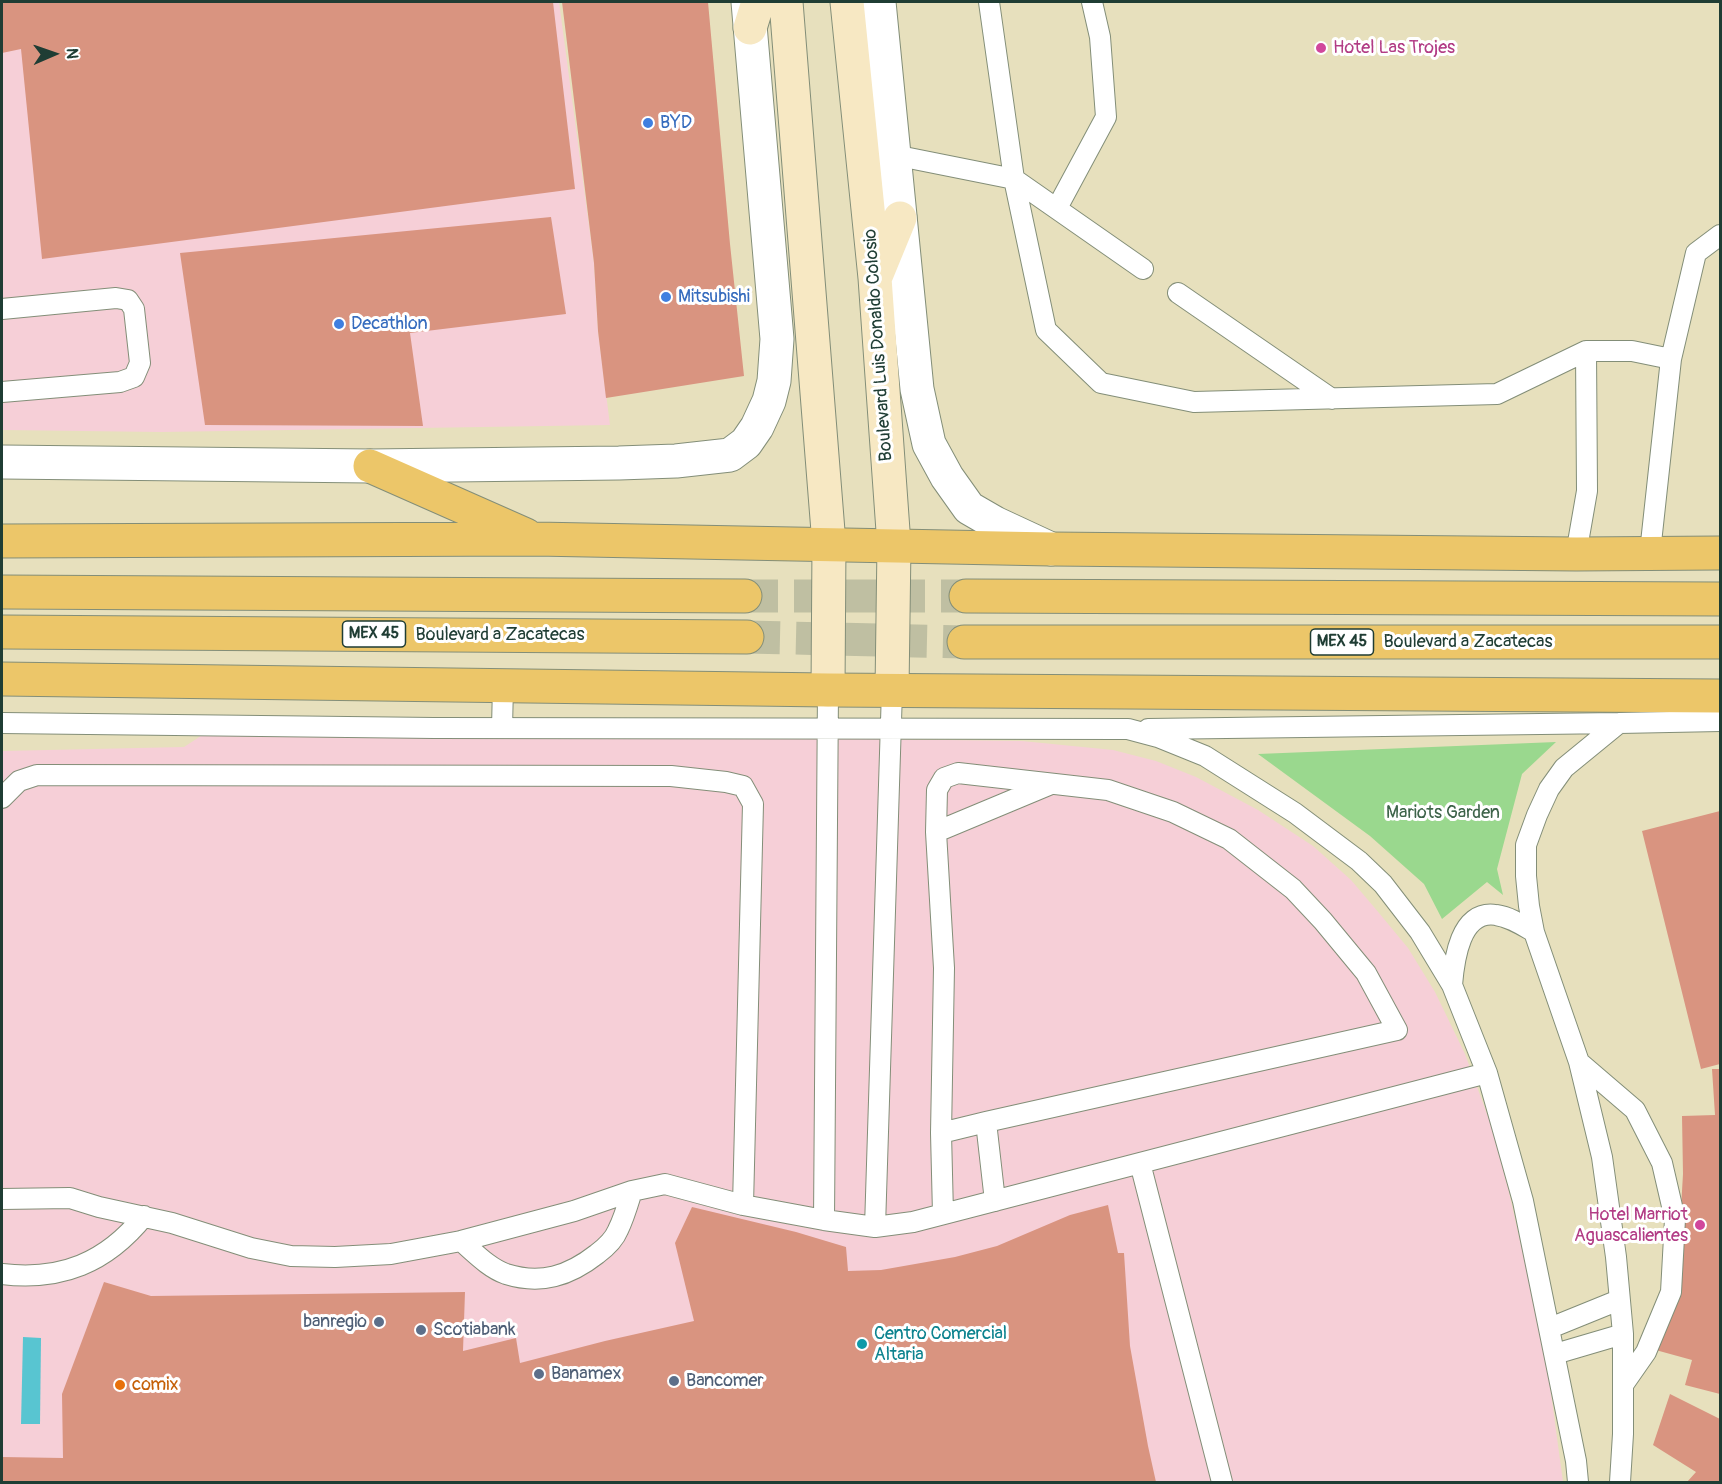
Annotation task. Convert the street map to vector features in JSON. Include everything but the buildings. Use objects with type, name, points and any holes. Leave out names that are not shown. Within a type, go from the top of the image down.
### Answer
[{"type":"main road","points":[[786,2],[829,544],[828,690]]},
{"type":"main road","name":"Boulevard Luis Donaldo Colosio","points":[[847,2],[875,278],[894,545],[892,690]]},
{"type":"main road","points":[[875,278],[900,218]]},
{"type":"main road","points":[[370,466],[536,539]]},
{"type":"main road","points":[[2,541],[536,539],[1051,549],[1576,554],[1720,553]]},
{"type":"main road","points":[[2,592],[745,596]]},
{"type":"main road","points":[[966,596],[1720,599]]},
{"type":"main road","name":"Boulevard a Zacatecas","points":[[2,632],[747,637]]},
{"type":"main road","name":"Boulevard a Zacatecas","points":[[964,642],[1720,642]]},
{"type":"main road","points":[[2,679],[828,690],[1720,696]]},
{"type":"street","name":"Boulevard Luis Donaldo Colosio","points":[[879,2],[917,389],[929,444],[947,477],[969,508],[1051,549]]},
{"type":"street","points":[[2,462],[370,466],[631,462],[730,456],[746,443],[757,427],[769,401],[774,381],[777,339],[752,10]]},
{"type":"lane","points":[[989,2],[1014,179],[1046,330],[1101,382],[1194,402],[1497,394],[1587,351],[1632,351],[1671,359]]},
{"type":"lane","points":[[1056,208],[1106,117],[1100,37],[1092,2]]},
{"type":"lane","points":[[894,155],[1014,179],[1143,268]]},
{"type":"lane","points":[[1650,552],[1671,359],[1696,254],[1720,235]]},
{"type":"lane","points":[[1178,293],[1332,399]]},
{"type":"lane","points":[[2,305],[116,298],[128,300],[134,309],[140,363],[134,377],[120,382],[2,392]]},
{"type":"lane","points":[[1576,554],[1587,491],[1587,351]]},
{"type":"lane","points":[[502,728],[503,686]]},
{"type":"lane","points":[[825,1220],[828,690]]},
{"type":"lane","points":[[875,1227],[892,690]]},
{"type":"lane","points":[[2,723],[502,728],[1128,729],[1720,721]]},
{"type":"lane","points":[[1619,723],[1564,768],[1537,815],[1526,845],[1526,855],[1528,906],[1534,932],[1579,1062],[1602,1157],[1616,1257],[1623,1334],[1620,1482]]},
{"type":"lane","points":[[1128,729],[1158,737],[1205,756],[1327,835],[1383,884],[1420,932],[1452,985],[1487,1073],[1523,1200],[1576,1461],[1578,1482]]},
{"type":"lane","points":[[942,1133],[1397,1030],[1366,973],[1323,921],[1293,888],[1229,839],[1173,812],[1108,790],[958,773],[944,778],[937,790],[936,832],[944,968],[942,1133],[943,1214]]},
{"type":"lane","points":[[2,798],[19,781],[37,775],[671,776],[743,786],[753,804],[743,1205]]},
{"type":"lane","points":[[936,832],[1054,783]]},
{"type":"lane","points":[[1452,985],[1459,944],[1465,929],[1478,918],[1494,914],[1517,922],[1534,932]]},
{"type":"lane","points":[[1579,1062],[1635,1110],[1662,1163],[1675,1219],[1671,1292],[1647,1352],[1623,1385]]},
{"type":"lane","points":[[2,1199],[69,1198],[144,1216],[251,1248],[291,1256],[335,1257],[391,1254],[461,1241],[574,1211],[632,1191],[665,1184],[743,1205],[875,1227],[913,1222],[1487,1073]]},
{"type":"lane","points":[[986,1122],[995,1201]]},
{"type":"lane","points":[[1140,1163],[1222,1482]]},
{"type":"lane","points":[[461,1241],[485,1262],[504,1273],[527,1278],[557,1277],[580,1268],[605,1247],[618,1232],[632,1191]]},
{"type":"lane","points":[[2,1274],[27,1277],[61,1273],[95,1260],[128,1236],[144,1216]]},
{"type":"lane","points":[[1550,1328],[1619,1300]]},
{"type":"lane","points":[[1555,1354],[1623,1334]]},
{"type":"shaded area","points":[[2,2],[559,2],[594,263],[598,331],[610,425],[161,432],[2,430]]},
{"type":"shaded area","name":"Centro Comercial Altaria","points":[[210,730],[1022,741],[1113,750],[1156,761],[1196,777],[1258,810],[1313,846],[1351,880],[1379,913],[1408,948],[1435,992],[1465,1054],[1491,1125],[1508,1188],[1550,1386],[1563,1482],[2,1482],[2,751],[184,747]]},
{"type":"green space","name":"Mariots Garden","points":[[1556,742],[1522,774],[1497,869],[1503,895],[1487,882],[1442,919],[1424,884],[1370,836],[1258,754]]},
{"type":"water","points":[[23,1337],[41,1338],[40,1424],[21,1424]]},
{"type":"tunnel","points":[[745,596],[966,596]]},
{"type":"tunnel","points":[[747,637],[964,642]]},
{"type":"place","name":"Hotel Las Trojes","points":[[1321,48]]},
{"type":"place","name":"BYD","points":[[648,123]]},
{"type":"place","name":"Mitsubishi","points":[[666,297]]},
{"type":"place","name":"Decathlon","points":[[339,324]]},
{"type":"place","name":"Hotel Marriot Aguascalientes","points":[[1700,1225]]},
{"type":"place","name":"banregio","points":[[379,1322]]},
{"type":"place","name":"Scotiabank","points":[[421,1330]]},
{"type":"place","name":"Centro Comercial Altaria","points":[[862,1344]]},
{"type":"place","name":"Banamex","points":[[539,1374]]},
{"type":"place","name":"Bancomer","points":[[674,1381]]},
{"type":"place","name":"comix","points":[[120,1385]]}]
